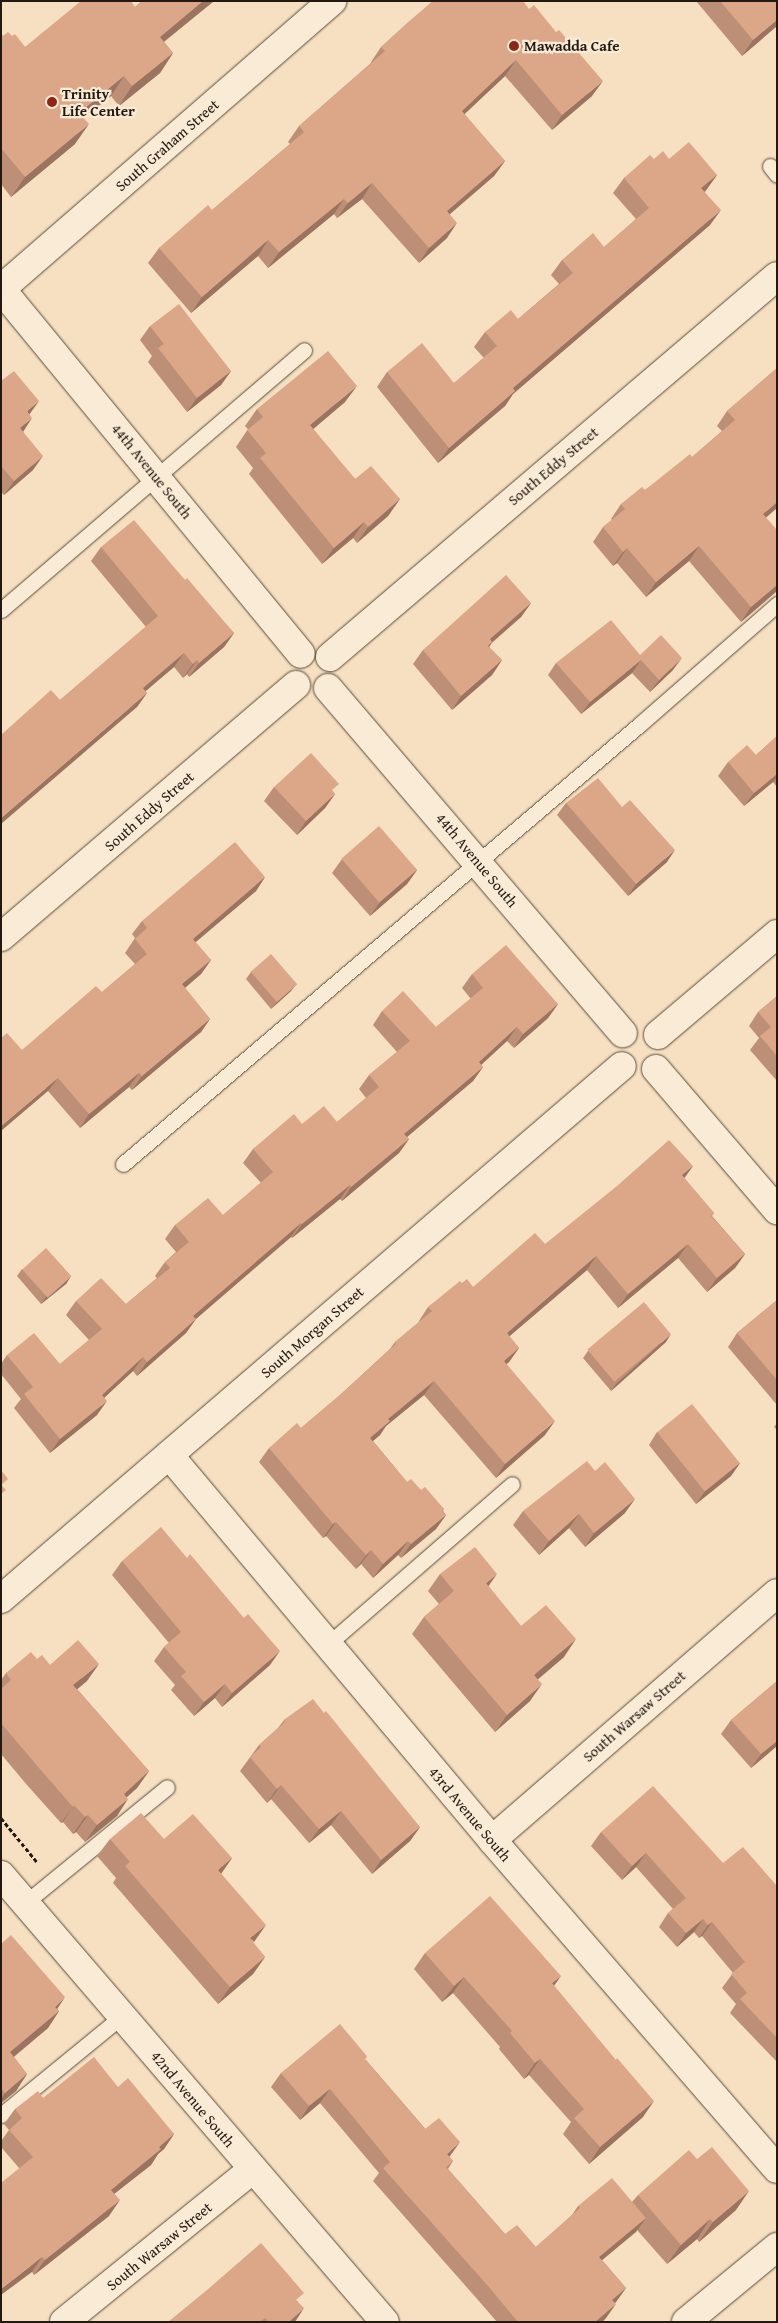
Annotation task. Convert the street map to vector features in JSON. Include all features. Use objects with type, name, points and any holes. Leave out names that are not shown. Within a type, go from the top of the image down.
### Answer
[{"type":"street","name":"South Graham Street","points":[[1,289],[332,1]]},
{"type":"street","name":"South Eddy Street","points":[[330,656],[777,276]]},
{"type":"street","name":"44th Avenue South","points":[[1,289],[301,654]]},
{"type":"street","points":[[312,649],[320,650],[330,656],[335,666],[336,674],[328,688],[311,694],[296,685],[292,676],[292,669],[294,662],[301,654],[312,649]]},
{"type":"street","name":"South Eddy Street","points":[[1,937],[296,685]]},
{"type":"street","name":"44th Avenue South","points":[[328,688],[478,861],[623,1033]]},
{"type":"street","points":[[658,1035],[777,934]]},
{"type":"street","points":[[638,1026],[646,1027],[658,1035],[664,1044],[664,1052],[656,1069],[638,1075],[630,1073],[622,1066],[616,1055],[616,1048],[623,1033],[630,1028],[638,1026]]},
{"type":"street","name":"South Morgan Street","points":[[1,1599],[622,1066]]},
{"type":"street","points":[[656,1069],[777,1210]]},
{"type":"street","name":"43rd Avenue South","points":[[169,1455],[492,1840],[777,2169]]},
{"type":"street","name":"South Warsaw Street","points":[[492,1840],[777,1593]]},
{"type":"street","name":"42nd Avenue South","points":[[1,1875],[253,2170],[375,2319]]},
{"type":"street","name":"South Warsaw Street","points":[[64,2322],[253,2170]]},
{"type":"street","points":[[686,2322],[777,2246]]},
{"type":"lane","points":[[1,610],[304,350]]},
{"type":"lane","points":[[124,1164],[777,604]]},
{"type":"lane","points":[[327,1645],[512,1484]]},
{"type":"lane","points":[[25,1903],[167,1787]]},
{"type":"lane","points":[[1,2115],[122,2016]]},
{"type":"path","points":[[1,1818],[52,1881]]},
{"type":"building","name":"Trinity Life Center","points":[[81,1],[131,1],[135,7],[142,1],[203,1],[160,37],[173,53],[132,86],[124,76],[79,113],[89,124],[25,177],[1,148],[1,34],[3,36],[8,32],[12,36],[15,34],[25,47]]},
{"type":"building","points":[[433,1],[523,1],[529,9],[534,5],[556,32],[559,30],[603,81],[562,115],[516,60],[462,111],[505,161],[447,211],[457,223],[429,248],[372,183],[348,203],[344,199],[279,252],[268,240],[202,297],[159,248],[208,205],[212,210],[304,132],[299,126],[385,51],[381,47]]},
{"type":"building","points":[[720,1],[777,1],[777,20],[753,40]]},
{"type":"building","points":[[689,142],[717,175],[701,188],[721,210],[513,388],[515,391],[449,448],[387,372],[422,343],[454,383],[497,346],[485,332],[511,310],[518,319],[573,273],[562,260],[593,233],[604,247],[649,208],[624,178],[650,155],[654,159],[663,151],[669,159]]},
{"type":"building","points":[[179,304],[231,371],[197,398],[158,348],[164,344],[150,326]]},
{"type":"building","points":[[328,351],[357,386],[310,425],[355,479],[371,466],[400,499],[368,527],[364,522],[334,548],[260,458],[266,453],[247,430],[263,417],[257,409]]},
{"type":"building","points":[[777,368],[777,502],[763,514],[777,530],[777,585],[751,607],[699,546],[656,582],[627,548],[623,552],[603,527],[625,509],[621,504],[642,487],[645,490],[690,454],[692,457],[735,420],[727,411]]},
{"type":"building","points":[[14,371],[39,401],[27,411],[32,418],[20,428],[43,456],[14,481],[1,466],[1,381]]},
{"type":"building","points":[[134,520],[185,580],[187,578],[234,633],[199,663],[197,660],[193,664],[184,653],[143,688],[147,693],[1,818],[1,735],[51,690],[60,700],[158,616],[101,547]]},
{"type":"building","points":[[506,575],[531,603],[490,639],[492,642],[488,646],[502,660],[461,696],[423,650]]},
{"type":"building","points":[[611,620],[640,655],[661,635],[682,658],[659,680],[641,660],[590,702],[556,663]]},
{"type":"building","points":[[777,736],[777,774],[754,793],[728,762],[747,745],[756,755]]},
{"type":"building","points":[[311,753],[339,784],[332,790],[335,794],[306,821],[274,787]]},
{"type":"building","points":[[598,778],[622,807],[630,800],[675,850],[636,884],[566,803]]},
{"type":"building","points":[[379,826],[417,870],[379,903],[341,859]]},
{"type":"building","points":[[235,842],[265,877],[193,939],[211,960],[182,984],[210,1019],[142,1076],[139,1073],[89,1114],[58,1078],[1,1126],[1,1038],[7,1033],[22,1050],[96,986],[102,992],[147,954],[135,939],[147,928],[142,921]]},
{"type":"building","points":[[506,945],[558,1004],[523,1034],[517,1027],[479,1062],[483,1067],[404,1134],[409,1139],[351,1187],[350,1185],[301,1223],[193,1316],[196,1319],[147,1362],[143,1357],[102,1395],[107,1401],[60,1439],[24,1394],[33,1387],[7,1355],[34,1333],[60,1364],[102,1329],[76,1301],[101,1278],[126,1304],[170,1268],[165,1262],[189,1242],[175,1225],[208,1198],[223,1215],[273,1172],[253,1149],[294,1114],[302,1124],[324,1106],[337,1122],[379,1087],[369,1075],[410,1041],[382,1011],[403,991],[436,1027],[483,988],[472,974]]},
{"type":"building","points":[[271,954],[297,984],[277,1002],[251,972]]},
{"type":"building","points":[[777,996],[777,1056],[760,1036],[771,1027],[758,1012]]},
{"type":"building","points":[[669,1140],[693,1166],[682,1175],[714,1213],[711,1216],[745,1254],[717,1278],[688,1244],[628,1294],[596,1256],[507,1333],[519,1348],[504,1361],[555,1421],[505,1464],[434,1381],[388,1419],[390,1421],[370,1438],[407,1482],[411,1479],[421,1490],[425,1487],[444,1509],[442,1511],[446,1515],[411,1544],[408,1541],[383,1564],[371,1550],[366,1555],[336,1522],[333,1524],[269,1448],[297,1423],[301,1428],[340,1395],[396,1344],[395,1342],[432,1311],[428,1307],[460,1281],[462,1283],[467,1279],[473,1287],[535,1233],[545,1244],[617,1186]]},
{"type":"building","points":[[46,1248],[71,1276],[48,1298],[22,1269]]},
{"type":"building","points":[[777,1300],[777,1380],[737,1333]]},
{"type":"building","points":[[644,1302],[671,1334],[614,1382],[587,1350]]},
{"type":"building","points":[[692,1404],[740,1463],[705,1491],[657,1432]]},
{"type":"building","points":[[587,1461],[595,1471],[605,1462],[635,1499],[594,1533],[579,1514],[549,1541],[523,1511]]},
{"type":"building","points":[[1,1470],[8,1479],[1,1485]]},
{"type":"building","points":[[1,1485],[6,1490],[1,1494]]},
{"type":"building","points":[[161,1527],[187,1558],[190,1554],[244,1618],[248,1614],[280,1651],[232,1693],[225,1684],[204,1702],[181,1676],[186,1672],[164,1647],[181,1632],[122,1561]]},
{"type":"building","points":[[475,1547],[497,1574],[486,1583],[521,1626],[546,1605],[576,1639],[534,1675],[542,1684],[507,1715],[424,1617],[454,1591],[440,1574]]},
{"type":"building","points":[[78,1640],[99,1664],[73,1685],[149,1771],[124,1794],[128,1799],[97,1825],[88,1815],[85,1817],[74,1805],[73,1807],[1,1723],[1,1689],[11,1680],[6,1673],[31,1652],[37,1659],[42,1655],[50,1665]]},
{"type":"building","points":[[777,1681],[777,1741],[761,1754],[731,1720]]},
{"type":"building","points":[[313,1699],[324,1713],[326,1711],[420,1827],[381,1860],[341,1811],[319,1829],[281,1785],[277,1789],[250,1757],[261,1747],[259,1745],[284,1723],[285,1719]]},
{"type":"building","points":[[653,1786],[723,1863],[743,1847],[777,1886],[777,2038],[740,1999],[747,1993],[731,1974],[745,1962],[712,1922],[708,1925],[703,1919],[686,1933],[668,1913],[686,1898],[646,1853],[632,1866],[601,1832]]},
{"type":"building","points":[[141,1813],[164,1839],[193,1814],[232,1858],[218,1870],[266,1925],[250,1938],[265,1957],[230,1987],[125,1866],[130,1862],[110,1839]]},
{"type":"building","points":[[490,1896],[561,1976],[552,1983],[616,2060],[617,2058],[654,2101],[600,2147],[574,2118],[584,2109],[540,2059],[535,2063],[510,2033],[512,2031],[464,1977],[454,1986],[425,1953]]},
{"type":"building","points":[[11,1935],[65,1997],[55,2007],[59,2011],[10,2052],[27,2074],[5,2093],[1,2088],[1,1944]]},
{"type":"building","points":[[340,2024],[366,2055],[365,2059],[425,2129],[439,2118],[460,2142],[447,2154],[453,2161],[446,2167],[505,2234],[517,2225],[536,2247],[580,2208],[578,2206],[612,2178],[646,2218],[599,2257],[626,2288],[612,2300],[616,2304],[595,2322],[518,2322],[383,2168],[390,2162],[330,2089],[309,2106],[281,2073]]},
{"type":"building","points":[[94,2057],[118,2087],[128,2078],[174,2134],[159,2147],[161,2149],[111,2190],[120,2200],[45,2260],[42,2257],[1,2289],[1,2183],[33,2157],[9,2130],[22,2118],[15,2109],[38,2091],[43,2098]]},
{"type":"building","points":[[712,2147],[749,2191],[713,2222],[710,2219],[681,2245],[638,2195],[689,2150],[697,2159]]},
{"type":"building","points":[[261,2243],[304,2293],[296,2300],[304,2308],[289,2322],[269,2322],[265,2318],[260,2322],[168,2322],[207,2290]]},
{"type":"place","name":"Mawadda Cafe","points":[[514,46]]},
{"type":"place","name":"Trinity Life Center","points":[[52,102]]}]
